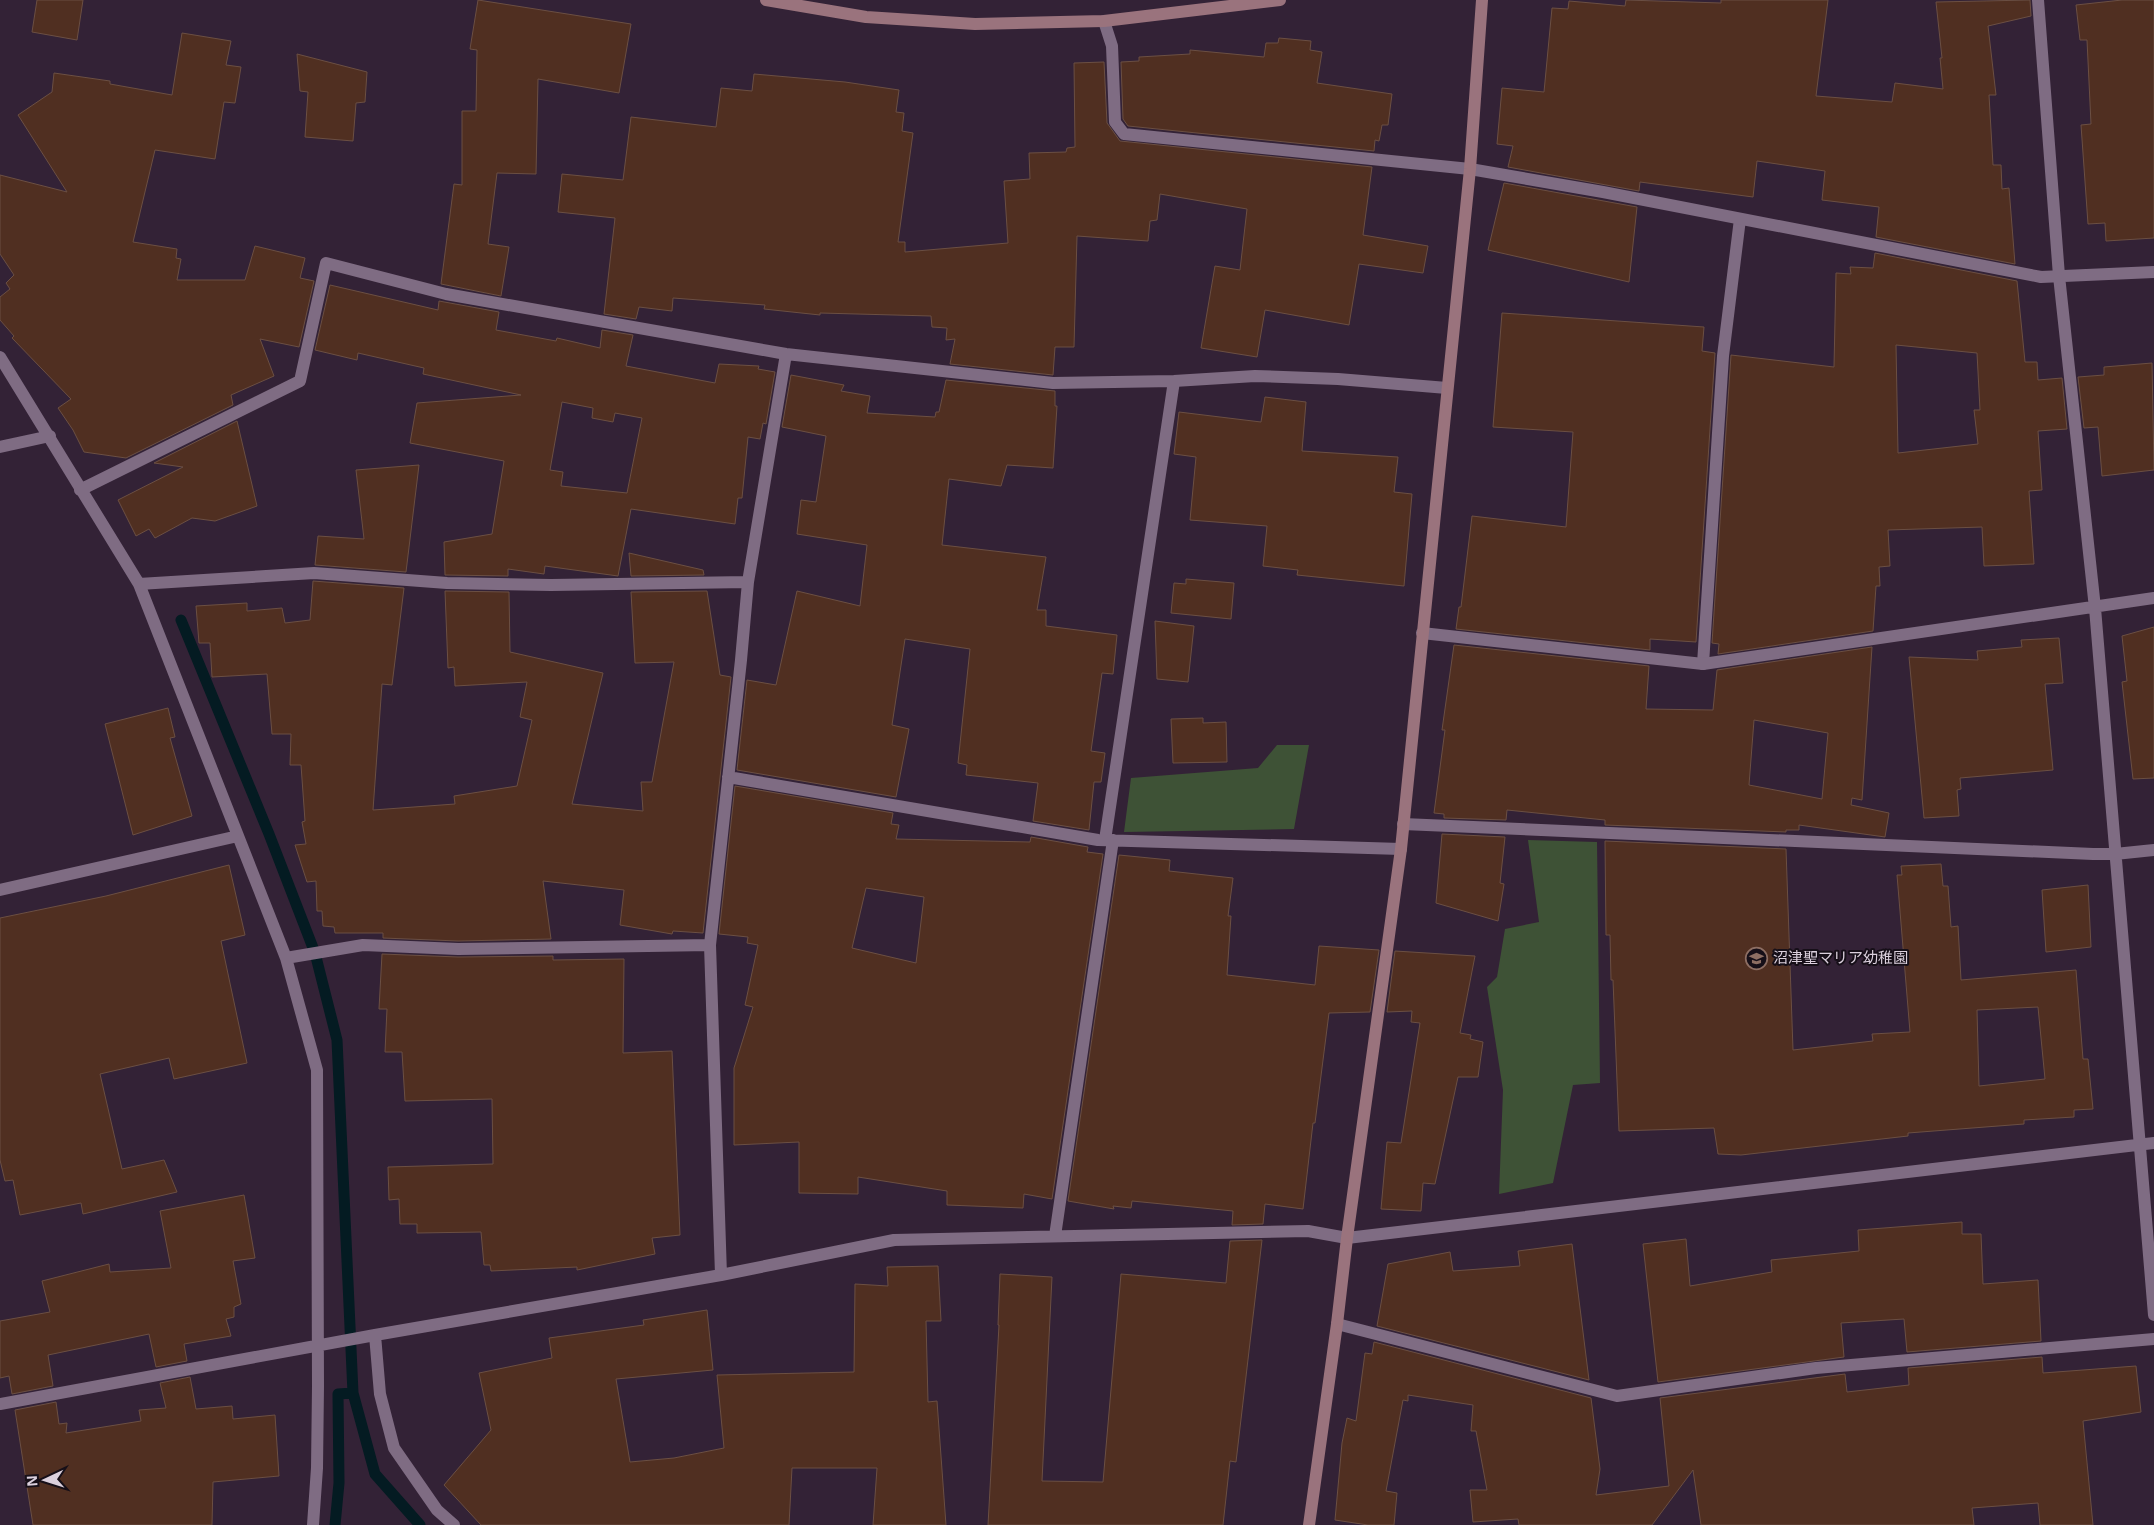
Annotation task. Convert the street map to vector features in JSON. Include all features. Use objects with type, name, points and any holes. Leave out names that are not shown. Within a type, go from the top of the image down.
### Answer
[{"type":"street","points":[[766,0],[866,17],[975,24],[1104,21],[1280,0]]},
{"type":"street","points":[[1310,1525],[1347,1238],[1402,850],[1422,633],[1470,169],[1482,0]]},
{"type":"street","points":[[2038,0],[2059,276],[2095,608],[2154,1315]]},
{"type":"street","points":[[1104,21],[1112,46],[1115,122],[1124,134],[1470,169],[1603,192],[2040,277],[2154,272]]},
{"type":"street","points":[[1703,664],[1722,356],[1740,219]]},
{"type":"street","points":[[80,490],[300,381],[326,263],[446,294],[786,354],[1053,384],[1174,381],[1255,376],[1338,379],[1447,388]]},
{"type":"street","points":[[722,1275],[710,945],[748,582],[786,354]]},
{"type":"street","points":[[0,357],[139,584],[286,958],[317,1070],[318,1346],[317,1468],[314,1525]]},
{"type":"street","points":[[1055,1236],[1174,381]]},
{"type":"street","points":[[0,447],[50,436]]},
{"type":"street","points":[[139,584],[314,573],[447,583],[551,585],[748,582]]},
{"type":"street","points":[[1422,633],[1703,664],[2154,598]]},
{"type":"street","points":[[728,777],[1109,840],[1402,850]]},
{"type":"street","points":[[1403,824],[2115,854],[2154,850]]},
{"type":"street","points":[[0,890],[238,836]]},
{"type":"street","points":[[286,958],[362,945],[458,949],[710,945]]},
{"type":"street","points":[[0,1404],[375,1335],[722,1275],[894,1240],[1308,1231],[1347,1238],[2154,1143]]},
{"type":"street","points":[[1337,1324],[1618,1396],[1816,1368],[2154,1339]]},
{"type":"street","points":[[375,1335],[380,1394],[394,1448],[437,1510],[454,1525]]},
{"type":"green space","points":[[1277,745],[1309,745],[1294,829],[1124,832],[1131,778],[1258,768]]},
{"type":"green space","points":[[1528,840],[1597,842],[1600,1083],[1573,1085],[1553,1183],[1499,1194],[1503,1090],[1487,987],[1497,977],[1505,929],[1539,922]]},
{"type":"building","points":[[37,0],[83,0],[77,40],[32,32]]},
{"type":"building","points":[[478,0],[631,24],[619,93],[538,79],[536,174],[497,173],[488,244],[509,247],[501,296],[441,284],[454,184],[462,185],[462,111],[476,111],[477,50],[470,49]]},
{"type":"building","points":[[1626,0],[1721,3],[1721,0],[1828,0],[1816,96],[1892,102],[1895,83],[1943,89],[1936,2],[2030,0],[2031,16],[1988,26],[1996,95],[1989,95],[1993,165],[2001,165],[2002,189],[2009,188],[2015,264],[1876,237],[1879,207],[1822,200],[1825,171],[1757,161],[1753,197],[1640,182],[1639,191],[1508,167],[1513,146],[1497,144],[1502,88],[1544,92],[1552,8],[1568,9],[1569,1],[1625,6]]},
{"type":"building","points":[[2122,0],[2154,0],[2154,238],[2106,241],[2105,223],[2088,224],[2081,125],[2091,124],[2087,40],[2080,40],[2076,5]]},
{"type":"building","points":[[182,33],[231,41],[226,65],[241,67],[235,103],[224,102],[215,159],[155,150],[133,242],[177,249],[176,258],[181,259],[177,280],[245,280],[255,246],[305,258],[300,278],[314,281],[299,347],[260,339],[274,376],[231,395],[233,405],[126,458],[84,452],[73,430],[58,408],[71,399],[12,338],[14,336],[0,320],[0,297],[10,289],[6,283],[14,275],[0,254],[0,175],[67,192],[18,115],[52,92],[54,73],[110,81],[110,84],[172,95]]},
{"type":"building","points":[[1279,38],[1311,41],[1310,50],[1322,52],[1317,83],[1392,94],[1388,125],[1382,125],[1379,141],[1375,140],[1374,151],[1128,126],[1123,119],[1121,62],[1139,61],[1139,57],[1190,54],[1190,50],[1264,57],[1266,43],[1278,43]]},
{"type":"building","points":[[297,54],[367,72],[365,102],[356,103],[353,141],[305,137],[308,92],[300,91]]},
{"type":"building","points":[[1104,62],[1107,123],[1120,141],[1372,167],[1363,235],[1428,246],[1423,273],[1359,264],[1349,325],[1265,310],[1257,357],[1201,348],[1215,266],[1240,270],[1247,209],[1160,194],[1157,220],[1150,221],[1148,241],[1077,236],[1074,347],[1055,347],[1053,375],[950,364],[955,339],[946,340],[947,328],[932,327],[931,316],[820,313],[820,315],[764,309],[765,305],[673,298],[672,311],[639,307],[636,319],[604,314],[615,218],[558,212],[562,174],[623,180],[631,117],[716,127],[721,88],[752,91],[754,74],[845,82],[899,90],[896,112],[904,113],[902,131],[913,133],[898,242],[905,242],[905,252],[1008,243],[1004,181],[1030,179],[1029,153],[1066,152],[1067,148],[1075,147],[1074,63]]},
{"type":"building","points":[[1504,183],[1637,207],[1629,282],[1488,250]]},
{"type":"building","points":[[1875,253],[2017,281],[2025,362],[2037,362],[2038,380],[2062,378],[2067,429],[2038,431],[2042,490],[2029,491],[2034,564],[1984,566],[1982,527],[1888,530],[1890,566],[1879,567],[1880,586],[1876,586],[1873,631],[1718,654],[1719,644],[1712,643],[1731,355],[1834,367],[1836,273],[1851,274],[1850,267],[1873,268]],"holes":[[[1896,345],[1977,353],[1980,410],[1974,410],[1978,444],[1898,453]]]},
{"type":"building","points":[[330,285],[438,310],[439,301],[499,312],[496,330],[556,341],[557,338],[600,348],[602,330],[633,335],[626,366],[715,383],[719,364],[759,366],[758,369],[775,372],[766,424],[763,423],[760,439],[748,437],[742,498],[738,498],[735,524],[631,509],[618,576],[545,566],[544,574],[508,569],[508,576],[445,575],[444,542],[492,534],[504,461],[410,443],[417,403],[521,395],[423,374],[424,368],[358,353],[357,360],[315,350]],"holes":[[[562,402],[593,408],[592,418],[613,422],[615,413],[642,418],[627,493],[561,486],[563,472],[550,470]]]},
{"type":"building","points":[[1502,313],[1704,327],[1702,351],[1715,353],[1696,642],[1650,639],[1650,650],[1456,629],[1459,607],[1461,607],[1472,516],[1566,527],[1573,432],[1493,427]]},
{"type":"building","points":[[2152,363],[2154,470],[2102,476],[2098,427],[2084,428],[2078,377],[2104,375],[2104,367]]},
{"type":"building","points":[[791,375],[844,385],[841,391],[870,396],[867,413],[935,417],[936,412],[939,412],[946,380],[1055,391],[1055,406],[1057,406],[1053,468],[1007,465],[1001,486],[949,479],[942,545],[1046,557],[1037,610],[1046,610],[1046,626],[1117,635],[1113,674],[1102,673],[1091,751],[1105,753],[1101,782],[1094,782],[1089,830],[1033,821],[1038,783],[966,775],[967,765],[958,763],[970,649],[905,639],[892,725],[909,729],[896,797],[737,770],[747,680],[776,685],[797,591],[860,606],[867,545],[797,534],[801,500],[816,502],[826,436],[782,427]]},
{"type":"building","points":[[1265,397],[1306,402],[1302,451],[1398,457],[1394,492],[1412,494],[1404,586],[1297,575],[1298,570],[1263,566],[1267,526],[1190,520],[1196,457],[1174,454],[1179,412],[1261,422]]},
{"type":"building","points":[[237,421],[257,506],[215,521],[192,518],[155,538],[149,529],[136,536],[118,500],[183,467],[154,463]]},
{"type":"building","points":[[419,465],[406,572],[315,565],[318,536],[364,539],[356,470]]},
{"type":"building","points":[[629,553],[703,570],[704,575],[631,576]]},
{"type":"building","points":[[1186,579],[1234,583],[1231,619],[1171,613],[1174,583],[1186,584]]},
{"type":"building","points":[[313,581],[404,588],[392,685],[382,684],[373,810],[455,804],[454,796],[517,786],[532,720],[520,717],[527,682],[455,686],[454,667],[448,668],[445,591],[509,592],[510,652],[603,673],[572,804],[643,811],[641,782],[652,782],[674,662],[635,663],[631,592],[707,591],[720,675],[731,677],[703,933],[673,931],[672,934],[620,925],[624,890],[543,881],[551,939],[458,941],[383,938],[383,933],[335,933],[334,927],[323,926],[322,911],[317,911],[316,881],[307,882],[295,845],[306,844],[302,822],[305,821],[301,765],[290,765],[291,734],[272,734],[267,674],[212,677],[210,643],[199,643],[196,606],[247,603],[247,611],[282,608],[285,623],[310,620]]},
{"type":"building","points":[[1155,621],[1194,626],[1188,682],[1157,679]]},
{"type":"building","points":[[2154,627],[2154,778],[2133,779],[2122,682],[2127,681],[2122,636]]},
{"type":"building","points":[[2059,638],[2063,683],[2045,684],[2053,770],[1960,778],[1961,789],[1957,790],[1959,816],[1924,818],[1909,657],[1978,660],[1977,651],[2022,647],[2021,640]]},
{"type":"building","points":[[1454,645],[1649,666],[1646,709],[1713,710],[1717,670],[1872,647],[1862,800],[1852,798],[1851,805],[1889,813],[1885,837],[1799,825],[1799,830],[1786,830],[1786,832],[1605,825],[1605,820],[1507,810],[1506,820],[1444,818],[1444,814],[1434,813],[1445,730],[1442,730]],"holes":[[[1754,720],[1828,733],[1822,799],[1749,785]]]},
{"type":"building","points":[[168,708],[175,737],[170,738],[192,816],[133,835],[105,724]]},
{"type":"building","points":[[1203,718],[1203,723],[1226,722],[1227,762],[1173,763],[1171,719]]},
{"type":"building","points":[[735,786],[893,813],[891,824],[899,825],[896,839],[1030,842],[1031,837],[1088,847],[1087,852],[1103,854],[1052,1199],[1024,1194],[1023,1208],[947,1205],[947,1191],[858,1177],[858,1194],[799,1193],[799,1142],[734,1145],[734,1068],[753,1007],[745,1005],[758,945],[747,943],[748,937],[719,934]],"holes":[[[866,888],[924,897],[916,963],[852,948]]]},
{"type":"building","points":[[1442,834],[1505,837],[1500,883],[1504,884],[1498,921],[1436,903]]},
{"type":"building","points":[[1605,841],[1786,849],[1793,1050],[1873,1041],[1872,1034],[1910,1032],[1897,875],[1902,875],[1901,866],[1941,864],[1943,886],[1948,886],[1951,927],[1958,926],[1961,980],[2076,970],[2083,1059],[2088,1059],[2093,1109],[2074,1110],[2074,1117],[2024,1120],[2024,1124],[1908,1133],[1908,1136],[1741,1155],[1718,1154],[1714,1128],[1619,1131],[1613,980],[1611,980],[1610,935],[1606,935]],"holes":[[[2038,1007],[2045,1079],[1979,1086],[1977,1010]]]},
{"type":"building","points":[[1119,855],[1170,860],[1169,871],[1233,878],[1228,916],[1231,916],[1227,975],[1315,985],[1319,946],[1379,950],[1370,1012],[1329,1013],[1303,1209],[1265,1204],[1263,1224],[1232,1225],[1233,1211],[1132,1201],[1131,1208],[1113,1206],[1114,1209],[1068,1201]]},
{"type":"building","points":[[229,865],[245,935],[221,941],[247,1063],[174,1079],[169,1058],[100,1074],[122,1169],[164,1160],[177,1192],[83,1214],[81,1203],[20,1215],[13,1180],[5,1181],[0,1160],[0,918],[106,896]]},
{"type":"building","points":[[2088,885],[2091,947],[2046,952],[2042,890]]},
{"type":"building","points":[[1395,951],[1475,956],[1460,1033],[1471,1035],[1470,1039],[1483,1042],[1478,1077],[1458,1077],[1435,1184],[1423,1183],[1421,1211],[1381,1209],[1387,1142],[1401,1143],[1420,1023],[1411,1022],[1412,1011],[1387,1012]]},
{"type":"building","points":[[382,954],[458,957],[553,956],[553,960],[624,959],[623,1053],[672,1051],[680,1235],[652,1238],[655,1254],[577,1270],[577,1267],[491,1271],[490,1265],[484,1265],[481,1232],[417,1233],[417,1224],[400,1224],[399,1199],[389,1200],[388,1167],[493,1164],[492,1099],[405,1101],[402,1052],[385,1052],[387,1009],[379,1009]]},
{"type":"building","points":[[244,1195],[255,1258],[233,1261],[241,1304],[234,1307],[234,1317],[226,1319],[231,1336],[184,1344],[187,1361],[156,1367],[149,1334],[48,1355],[53,1386],[12,1394],[9,1376],[0,1378],[0,1321],[50,1312],[42,1281],[109,1264],[110,1272],[171,1268],[160,1211]]},
{"type":"building","points":[[1962,1222],[1962,1234],[1981,1234],[1983,1284],[2038,1280],[2041,1341],[1907,1352],[1904,1319],[1841,1323],[1844,1357],[1658,1382],[1643,1244],[1686,1239],[1690,1286],[1772,1272],[1771,1260],[1859,1251],[1858,1230]]},
{"type":"building","points":[[1262,1240],[1236,1462],[1230,1461],[1223,1525],[988,1525],[1000,1274],[1052,1277],[1042,1481],[1103,1482],[1121,1274],[1226,1283],[1230,1241]]},
{"type":"building","points":[[1572,1244],[1589,1380],[1377,1326],[1388,1264],[1450,1252],[1453,1271],[1520,1266],[1518,1251]]},
{"type":"building","points":[[938,1266],[941,1321],[926,1321],[928,1402],[937,1401],[946,1525],[873,1525],[877,1468],[792,1468],[789,1525],[481,1525],[444,1485],[491,1430],[479,1373],[552,1358],[549,1338],[644,1325],[643,1320],[707,1310],[713,1370],[616,1379],[630,1462],[674,1458],[724,1448],[717,1375],[854,1372],[855,1284],[888,1286],[887,1267]]},
{"type":"building","points":[[1374,1342],[1591,1398],[1600,1469],[1596,1495],[1669,1486],[1660,1398],[1845,1374],[1847,1392],[1909,1385],[1908,1368],[2042,1357],[2043,1373],[2136,1366],[2141,1412],[2083,1421],[2093,1525],[2040,1525],[2038,1503],[1972,1508],[1974,1525],[1701,1525],[1693,1470],[1652,1525],[1519,1525],[1518,1519],[1473,1522],[1470,1490],[1487,1490],[1476,1431],[1471,1431],[1473,1405],[1408,1395],[1408,1401],[1403,1400],[1386,1491],[1397,1493],[1394,1525],[1368,1525],[1335,1520],[1342,1443],[1347,1418],[1356,1421],[1365,1353],[1372,1354]]},
{"type":"building","points":[[190,1377],[196,1409],[232,1406],[233,1419],[275,1415],[279,1476],[213,1482],[212,1525],[33,1525],[15,1410],[56,1402],[59,1424],[67,1423],[66,1433],[141,1421],[139,1410],[166,1408],[160,1383]]},
{"type":"waterway","points":[[181,620],[269,834],[315,953],[337,1040],[353,1393],[338,1394],[339,1483],[335,1525]]},
{"type":"waterway","points":[[353,1393],[375,1474],[420,1525]]},
{"type":"place","name":"沼津聖マリア幼稚園","points":[[1757,958]]}]
